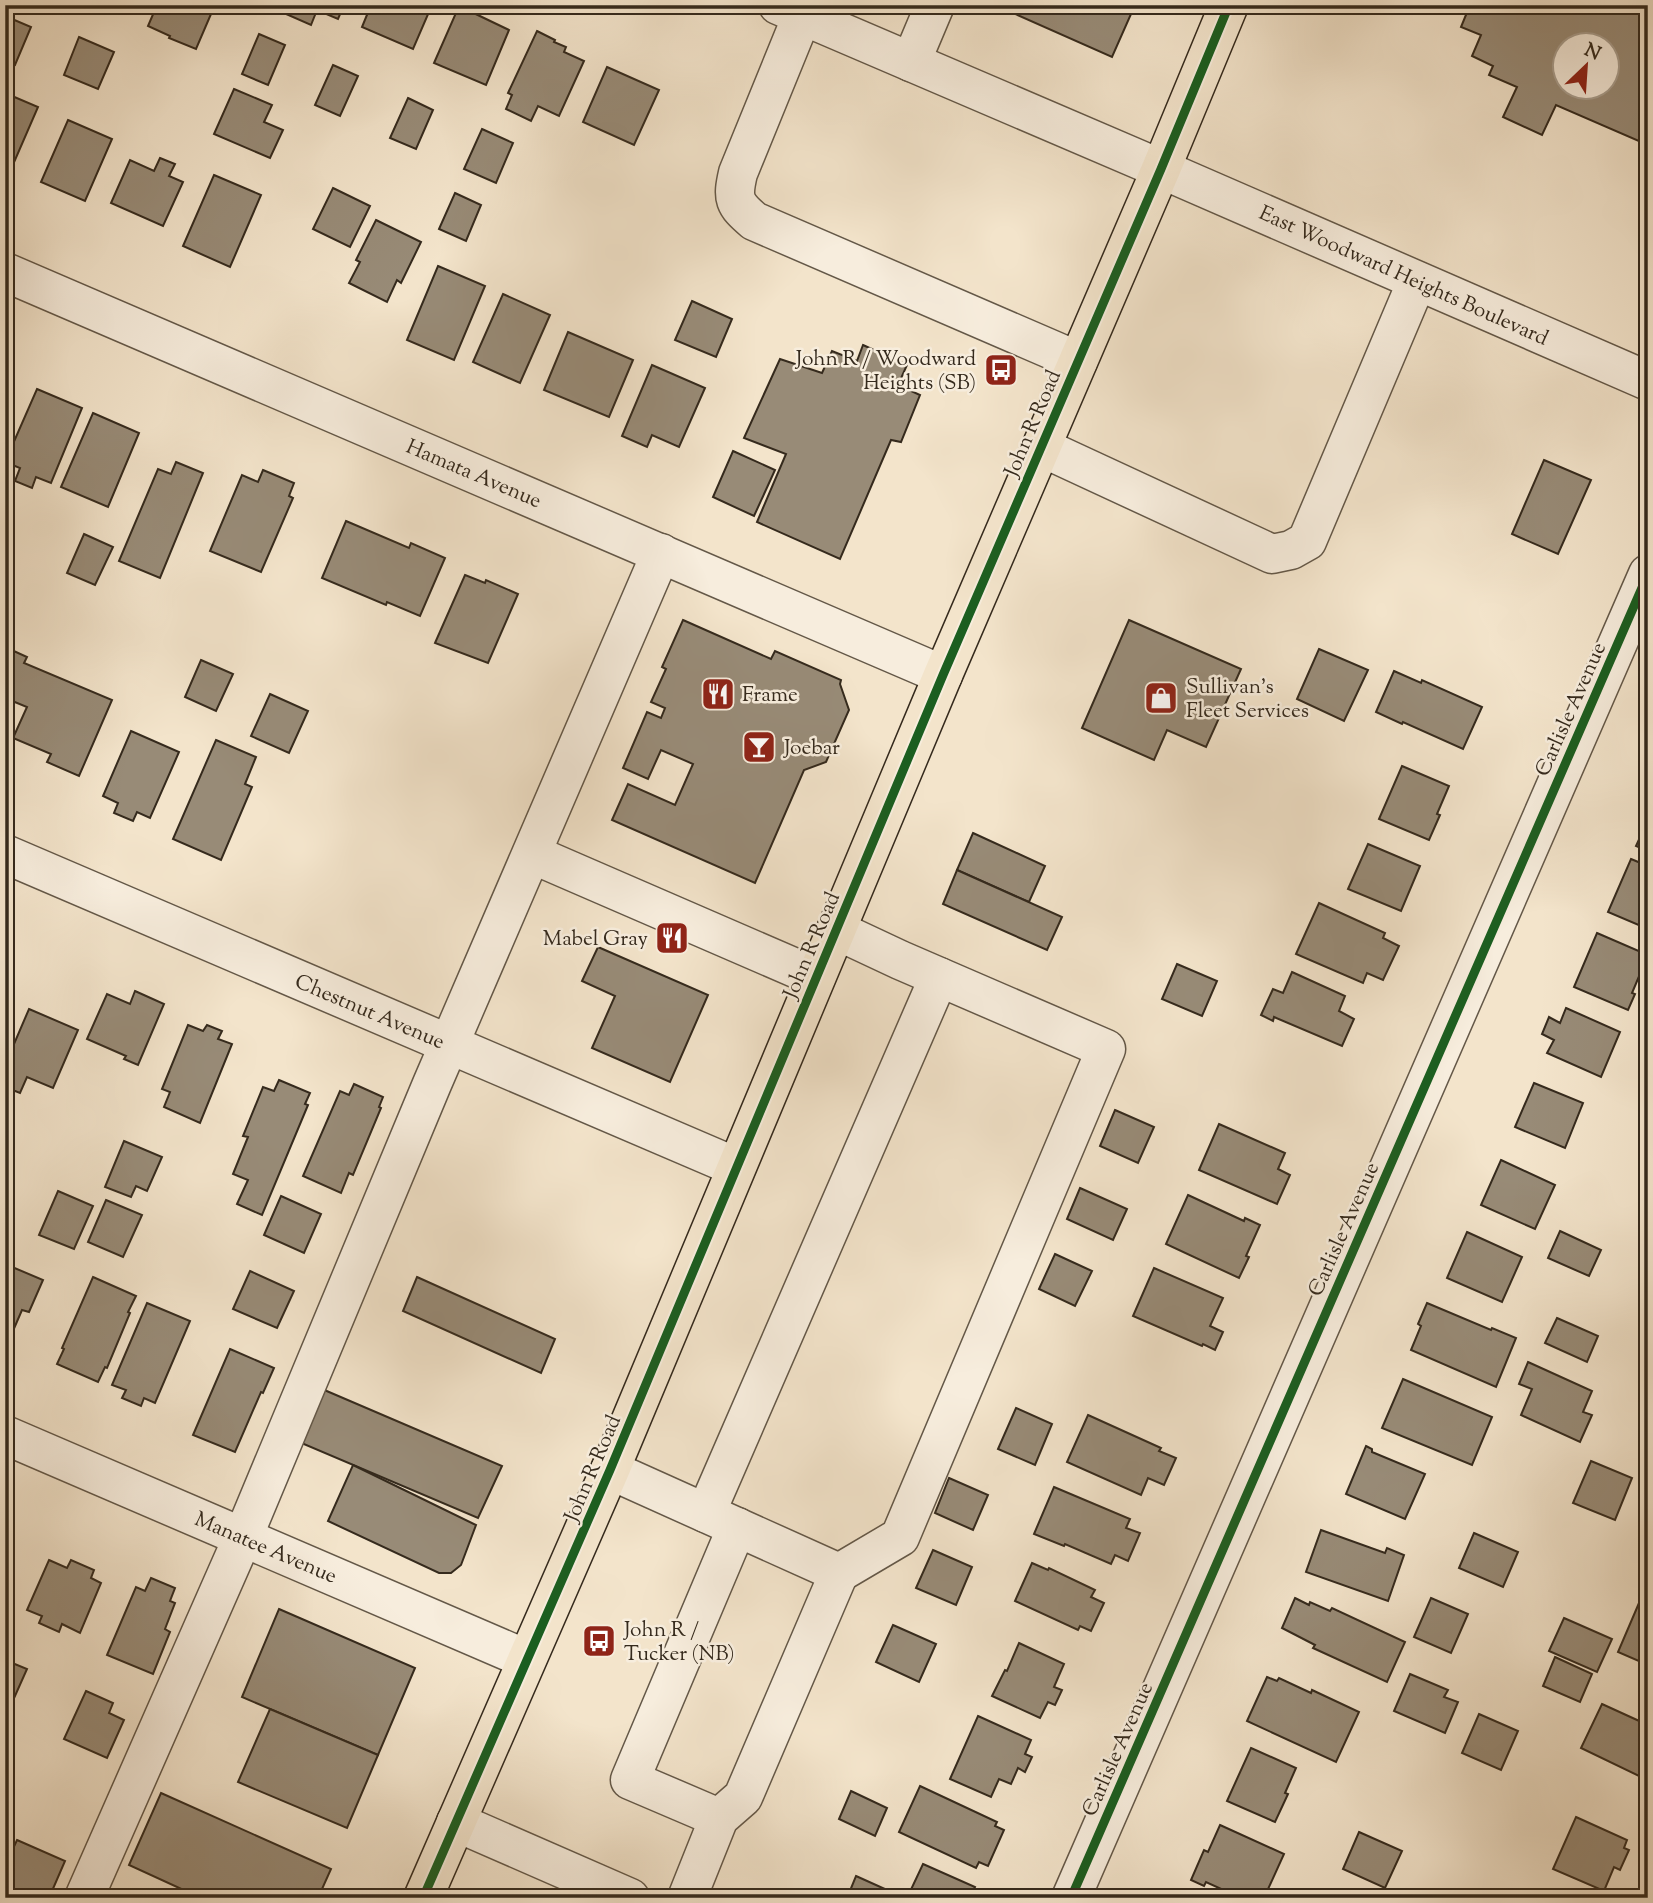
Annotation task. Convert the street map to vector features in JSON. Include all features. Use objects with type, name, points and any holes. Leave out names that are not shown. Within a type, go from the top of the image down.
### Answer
[{"type":"main road","name":"John R Road","points":[[423,1898],[610,1470],[943,675],[1229,5]]},
{"type":"street","points":[[911,62],[935,5]]},
{"type":"street","points":[[790,10],[738,173],[734,189],[738,208],[754,221],[1078,360]]},
{"type":"street","name":"East Woodward Heights Boulevard","points":[[790,10],[847,19],[911,62],[1648,381]]},
{"type":"street","name":"Hamata Avenue","points":[[5,272],[943,675]]},
{"type":"street","points":[[1041,447],[1272,554],[1292,550],[1307,541],[1417,281]]},
{"type":"street","points":[[84,1898],[243,1537],[449,1045],[662,553]]},
{"type":"street","name":"Carlisle Avenue","points":[[1071,1898],[1648,574]]},
{"type":"street","points":[[532,853],[816,977]]},
{"type":"street","name":"Chestnut Avenue","points":[[5,854],[736,1167]]},
{"type":"street","points":[[687,1898],[719,1818],[743,1797],[839,1573],[900,1536],[1106,1049],[836,930]]},
{"type":"street","points":[[719,1818],[630,1780],[722,1520],[939,976]]},
{"type":"street","name":"Manatee Avenue","points":[[5,1435],[526,1659]]},
{"type":"street","points":[[610,1470],[839,1573]]},
{"type":"street","points":[[456,1822],[630,1898]]},
{"type":"building","points":[[157,5],[214,7],[196,49],[148,26]]},
{"type":"building","points":[[290,5],[344,5],[338,19],[317,10],[311,25],[286,14]]},
{"type":"building","points":[[371,5],[432,5],[413,49],[362,27]]},
{"type":"building","points":[[995,5],[1135,5],[1112,57]]},
{"type":"building","points":[[1470,5],[1629,5],[1648,13],[1648,145],[1556,105],[1542,135],[1503,117],[1517,87],[1489,75],[1493,66],[1472,56],[1481,35],[1461,27]]},
{"type":"building","points":[[459,6],[509,30],[486,85],[434,63]]},
{"type":"building","points":[[5,16],[31,27],[15,65],[5,61]]},
{"type":"building","points":[[537,31],[566,47],[564,52],[584,61],[559,116],[538,106],[531,121],[506,109],[512,95],[508,93]]},
{"type":"building","points":[[259,34],[285,45],[268,85],[242,74]]},
{"type":"building","points":[[79,37],[114,52],[98,89],[64,75]]},
{"type":"building","points":[[333,65],[358,76],[340,116],[315,105]]},
{"type":"building","points":[[607,67],[659,90],[634,145],[583,122]]},
{"type":"building","points":[[234,89],[272,105],[264,122],[283,130],[270,158],[214,134]]},
{"type":"building","points":[[5,93],[38,107],[12,167],[5,164]]},
{"type":"building","points":[[408,98],[433,110],[416,149],[390,138]]},
{"type":"building","points":[[68,120],[112,139],[85,201],[41,182]]},
{"type":"building","points":[[482,129],[513,143],[496,183],[464,169]]},
{"type":"building","points":[[160,158],[175,164],[169,176],[183,182],[163,226],[111,203],[130,160],[154,171]]},
{"type":"building","points":[[214,175],[261,195],[230,267],[183,246]]},
{"type":"building","points":[[333,188],[370,206],[350,247],[313,229]]},
{"type":"building","points":[[455,193],[481,205],[466,241],[439,229]]},
{"type":"building","points":[[376,220],[421,242],[401,283],[397,280],[387,302],[349,283],[360,262],[356,260]]},
{"type":"building","points":[[438,266],[485,286],[454,360],[407,340]]},
{"type":"building","points":[[503,294],[550,315],[520,383],[473,362]]},
{"type":"building","points":[[692,301],[732,319],[716,357],[675,340]]},
{"type":"building","points":[[568,332],[633,360],[609,417],[544,390]]},
{"type":"building","points":[[863,345],[907,365],[898,385],[920,395],[901,442],[891,440],[840,559],[757,522],[786,454],[744,438],[780,359],[822,373],[832,351],[857,361]]},
{"type":"building","points":[[652,365],[705,388],[679,447],[652,435],[647,447],[622,436]]},
{"type":"building","points":[[37,389],[82,408],[51,483],[36,477],[32,488],[15,481],[20,468],[5,462]]},
{"type":"building","points":[[93,413],[139,433],[108,507],[61,487]]},
{"type":"building","points":[[733,451],[775,470],[754,516],[713,497]]},
{"type":"building","points":[[1544,460],[1591,480],[1558,554],[1512,534]]},
{"type":"building","points":[[176,462],[203,473],[160,578],[119,561],[158,469],[171,474]]},
{"type":"building","points":[[263,470],[294,483],[289,496],[293,498],[261,572],[210,551],[242,475],[258,482]]},
{"type":"building","points":[[346,521],[409,548],[411,543],[445,558],[420,616],[322,578]]},
{"type":"building","points":[[84,534],[113,547],[95,585],[67,573]]},
{"type":"building","points":[[465,575],[485,583],[486,580],[518,594],[488,663],[435,643]]},
{"type":"building","points":[[683,620],[771,659],[775,651],[841,680],[849,710],[826,762],[804,770],[755,883],[612,820],[628,784],[675,805],[693,764],[661,750],[648,779],[623,768],[647,712],[661,718],[665,708],[651,702],[666,669],[662,667]]},
{"type":"building","name":"Sullivan's Fleet Services","points":[[1129,620],[1241,669],[1206,747],[1167,730],[1154,760],[1082,728]]},
{"type":"building","points":[[5,647],[27,657],[24,663],[112,700],[79,776],[47,762],[51,754],[13,738],[27,707],[5,698]]},
{"type":"building","points":[[1319,649],[1368,670],[1344,721],[1297,699]]},
{"type":"building","points":[[201,660],[233,674],[216,711],[185,697]]},
{"type":"building","points":[[1394,671],[1421,683],[1422,680],[1482,707],[1463,749],[1376,712]]},
{"type":"building","points":[[270,694],[308,711],[289,753],[251,736]]},
{"type":"building","points":[[131,731],[179,752],[150,818],[137,812],[133,821],[114,813],[118,803],[103,796]]},
{"type":"building","points":[[216,740],[256,757],[245,784],[252,787],[221,860],[173,839]]},
{"type":"building","points":[[1402,766],[1449,786],[1429,840],[1379,819]]},
{"type":"building","points":[[1648,820],[1648,851],[1636,846]]},
{"type":"building","points":[[973,833],[1045,866],[1029,902],[957,870]]},
{"type":"building","points":[[1368,844],[1420,866],[1401,911],[1348,889]]},
{"type":"building","points":[[1631,859],[1648,866],[1648,929],[1608,912]]},
{"type":"building","points":[[957,870],[1062,917],[1047,950],[943,904]]},
{"type":"building","points":[[1319,903],[1385,933],[1383,938],[1399,946],[1383,980],[1367,973],[1363,983],[1296,954]]},
{"type":"building","points":[[1597,933],[1648,955],[1628,1010],[1574,987]]},
{"type":"building","points":[[598,947],[708,995],[670,1082],[592,1048],[615,996],[582,981]]},
{"type":"building","points":[[1177,964],[1217,981],[1202,1016],[1162,999]]},
{"type":"building","points":[[1292,972],[1345,996],[1339,1011],[1354,1019],[1342,1046],[1274,1017],[1273,1021],[1261,1015],[1273,989],[1283,993]]},
{"type":"building","points":[[135,991],[164,1004],[138,1065],[124,1059],[126,1056],[87,1039],[107,994],[130,1004]]},
{"type":"building","points":[[1566,1008],[1620,1032],[1601,1077],[1547,1053],[1554,1040],[1542,1034],[1549,1017],[1560,1023]]},
{"type":"building","points":[[29,1009],[78,1030],[53,1088],[27,1077],[20,1093],[5,1087],[5,1065]]},
{"type":"building","points":[[188,1025],[203,1031],[207,1025],[222,1031],[218,1039],[232,1044],[200,1123],[164,1107],[170,1092],[162,1089]]},
{"type":"building","points":[[279,1080],[310,1093],[305,1104],[308,1105],[262,1215],[237,1204],[248,1180],[233,1174],[248,1137],[243,1136],[263,1087],[274,1091]]},
{"type":"building","points":[[1534,1083],[1583,1103],[1565,1148],[1515,1127]]},
{"type":"building","points":[[354,1084],[383,1097],[353,1175],[349,1173],[341,1193],[303,1176],[340,1091],[349,1095]]},
{"type":"building","points":[[1115,1110],[1154,1127],[1138,1163],[1100,1146]]},
{"type":"building","points":[[1219,1124],[1285,1153],[1278,1169],[1290,1175],[1277,1204],[1199,1170]]},
{"type":"building","points":[[124,1141],[162,1157],[147,1191],[136,1186],[131,1197],[105,1187]]},
{"type":"building","points":[[1501,1160],[1555,1185],[1535,1229],[1481,1205]]},
{"type":"building","points":[[1080,1188],[1127,1209],[1113,1240],[1067,1219]]},
{"type":"building","points":[[58,1191],[93,1206],[74,1249],[39,1235]]},
{"type":"building","points":[[1188,1195],[1244,1221],[1245,1218],[1260,1225],[1239,1278],[1166,1244]]},
{"type":"building","points":[[281,1196],[321,1214],[304,1253],[264,1235]]},
{"type":"building","points":[[106,1200],[142,1215],[123,1257],[88,1242]]},
{"type":"building","points":[[1560,1231],[1601,1250],[1589,1276],[1548,1258]]},
{"type":"building","points":[[1467,1232],[1522,1257],[1502,1302],[1447,1278]]},
{"type":"building","points":[[1055,1254],[1092,1271],[1075,1306],[1039,1289]]},
{"type":"building","points":[[5,1264],[43,1280],[29,1312],[22,1310],[6,1347]]},
{"type":"building","points":[[1154,1268],[1223,1298],[1210,1326],[1223,1332],[1215,1350],[1133,1316]]},
{"type":"building","points":[[250,1271],[294,1291],[277,1328],[233,1309]]},
{"type":"building","points":[[93,1277],[136,1296],[107,1368],[105,1367],[98,1382],[57,1364]]},
{"type":"building","points":[[417,1277],[555,1339],[541,1373],[403,1311]]},
{"type":"building","points":[[147,1303],[190,1321],[155,1403],[144,1398],[141,1406],[122,1398],[126,1390],[112,1385]]},
{"type":"building","points":[[1427,1303],[1516,1338],[1496,1387],[1411,1350]]},
{"type":"building","points":[[1557,1318],[1598,1336],[1587,1362],[1545,1343]]},
{"type":"building","points":[[230,1349],[274,1368],[235,1452],[193,1435]]},
{"type":"building","points":[[1528,1362],[1592,1391],[1583,1412],[1592,1415],[1580,1442],[1521,1415],[1532,1389],[1519,1384]]},
{"type":"building","points":[[1403,1379],[1492,1417],[1472,1465],[1382,1428]]},
{"type":"building","points":[[322,1389],[502,1466],[478,1518],[299,1442]]},
{"type":"building","points":[[1016,1408],[1052,1424],[1035,1465],[998,1449]]},
{"type":"building","points":[[1088,1415],[1161,1448],[1159,1451],[1176,1458],[1164,1485],[1148,1478],[1141,1495],[1067,1462]]},
{"type":"building","points":[[1366,1446],[1372,1449],[1372,1452],[1425,1474],[1405,1519],[1346,1494]]},
{"type":"building","points":[[1591,1461],[1632,1478],[1615,1520],[1573,1503]]},
{"type":"building","points":[[353,1465],[476,1525],[461,1565],[451,1573],[439,1573],[328,1521]]},
{"type":"building","points":[[949,1478],[988,1495],[973,1530],[935,1513]]},
{"type":"building","points":[[1054,1487],[1130,1519],[1126,1528],[1140,1533],[1128,1561],[1115,1555],[1111,1564],[1034,1534]]},
{"type":"building","points":[[1321,1530],[1385,1553],[1387,1548],[1404,1555],[1388,1601],[1306,1572]]},
{"type":"building","points":[[1474,1533],[1518,1552],[1503,1587],[1459,1568]]},
{"type":"building","points":[[933,1550],[972,1567],[956,1605],[916,1588]]},
{"type":"building","points":[[49,1560],[67,1568],[71,1560],[94,1570],[91,1578],[101,1583],[80,1633],[62,1624],[59,1632],[39,1623],[42,1616],[27,1610]]},
{"type":"building","points":[[1032,1563],[1048,1570],[1049,1568],[1095,1590],[1091,1597],[1104,1603],[1091,1631],[1080,1626],[1078,1630],[1015,1601]]},
{"type":"building","points":[[151,1578],[175,1588],[170,1601],[175,1603],[165,1629],[170,1632],[153,1674],[107,1655],[136,1587],[145,1591]]},
{"type":"building","points":[[1648,1582],[1648,1665],[1618,1652]]},
{"type":"building","points":[[1295,1598],[1330,1611],[1332,1608],[1405,1642],[1387,1682],[1313,1648],[1315,1645],[1282,1628]]},
{"type":"building","points":[[1431,1598],[1468,1614],[1451,1653],[1414,1637]]},
{"type":"building","points":[[279,1609],[415,1668],[378,1755],[242,1697]]},
{"type":"building","points":[[1564,1618],[1612,1639],[1597,1672],[1549,1651]]},
{"type":"building","points":[[893,1625],[936,1644],[919,1682],[876,1662]]},
{"type":"building","points":[[1019,1643],[1064,1664],[1054,1687],[1062,1690],[1055,1705],[1048,1702],[1040,1718],[992,1696]]},
{"type":"building","points":[[1555,1657],[1592,1674],[1580,1702],[1543,1686]]},
{"type":"building","points":[[5,1660],[27,1669],[7,1714],[5,1713]]},
{"type":"building","points":[[1410,1674],[1448,1690],[1444,1697],[1458,1702],[1445,1733],[1394,1711]]},
{"type":"building","points":[[1267,1677],[1277,1681],[1279,1678],[1311,1693],[1312,1690],[1359,1712],[1336,1762],[1247,1721]]},
{"type":"building","points":[[86,1691],[113,1703],[109,1713],[124,1720],[107,1758],[64,1739]]},
{"type":"building","points":[[1602,1704],[1648,1725],[1648,1762],[1641,1777],[1581,1748]]},
{"type":"building","points":[[270,1709],[378,1755],[347,1828],[238,1782]]},
{"type":"building","points":[[1479,1714],[1518,1731],[1501,1770],[1462,1753]]},
{"type":"building","points":[[978,1716],[1031,1740],[1025,1754],[1032,1757],[1025,1772],[1018,1768],[1011,1784],[999,1779],[991,1797],[950,1779]]},
{"type":"building","points":[[1251,1748],[1296,1768],[1275,1822],[1227,1801]]},
{"type":"building","points":[[920,1786],[997,1822],[995,1826],[1004,1830],[988,1866],[979,1862],[976,1868],[899,1832]]},
{"type":"building","points":[[851,1791],[887,1808],[875,1836],[839,1819]]},
{"type":"building","points":[[161,1793],[331,1869],[318,1898],[201,1898],[129,1865]]},
{"type":"building","points":[[1576,1817],[1627,1840],[1624,1848],[1629,1850],[1620,1870],[1614,1867],[1604,1891],[1553,1869]]},
{"type":"building","points":[[1220,1825],[1284,1854],[1264,1898],[1241,1898],[1206,1882],[1204,1886],[1191,1880],[1204,1850],[1208,1852]]},
{"type":"building","points":[[1359,1832],[1402,1851],[1385,1888],[1343,1869]]},
{"type":"building","points":[[17,1840],[65,1861],[49,1898],[5,1898],[5,1866]]},
{"type":"building","points":[[923,1864],[975,1887],[970,1898],[907,1898]]},
{"type":"building","points":[[856,1876],[885,1889],[881,1898],[847,1898]]},
{"type":"cycle path","points":[[423,1898],[610,1470],[943,675],[1229,5]]},
{"type":"cycle path","points":[[1071,1898],[1648,574]]},
{"type":"place","name":"John R / Woodward Heights (SB)","points":[[1001,370]]},
{"type":"place","name":"Frame","points":[[718,694]]},
{"type":"place","name":"Sullivan's Fleet Services","points":[[1161,698]]},
{"type":"place","name":"Joebar","points":[[759,747]]},
{"type":"place","name":"Mabel Gray","points":[[672,938]]},
{"type":"place","name":"John R / Tucker (NB)","points":[[599,1641]]}]
